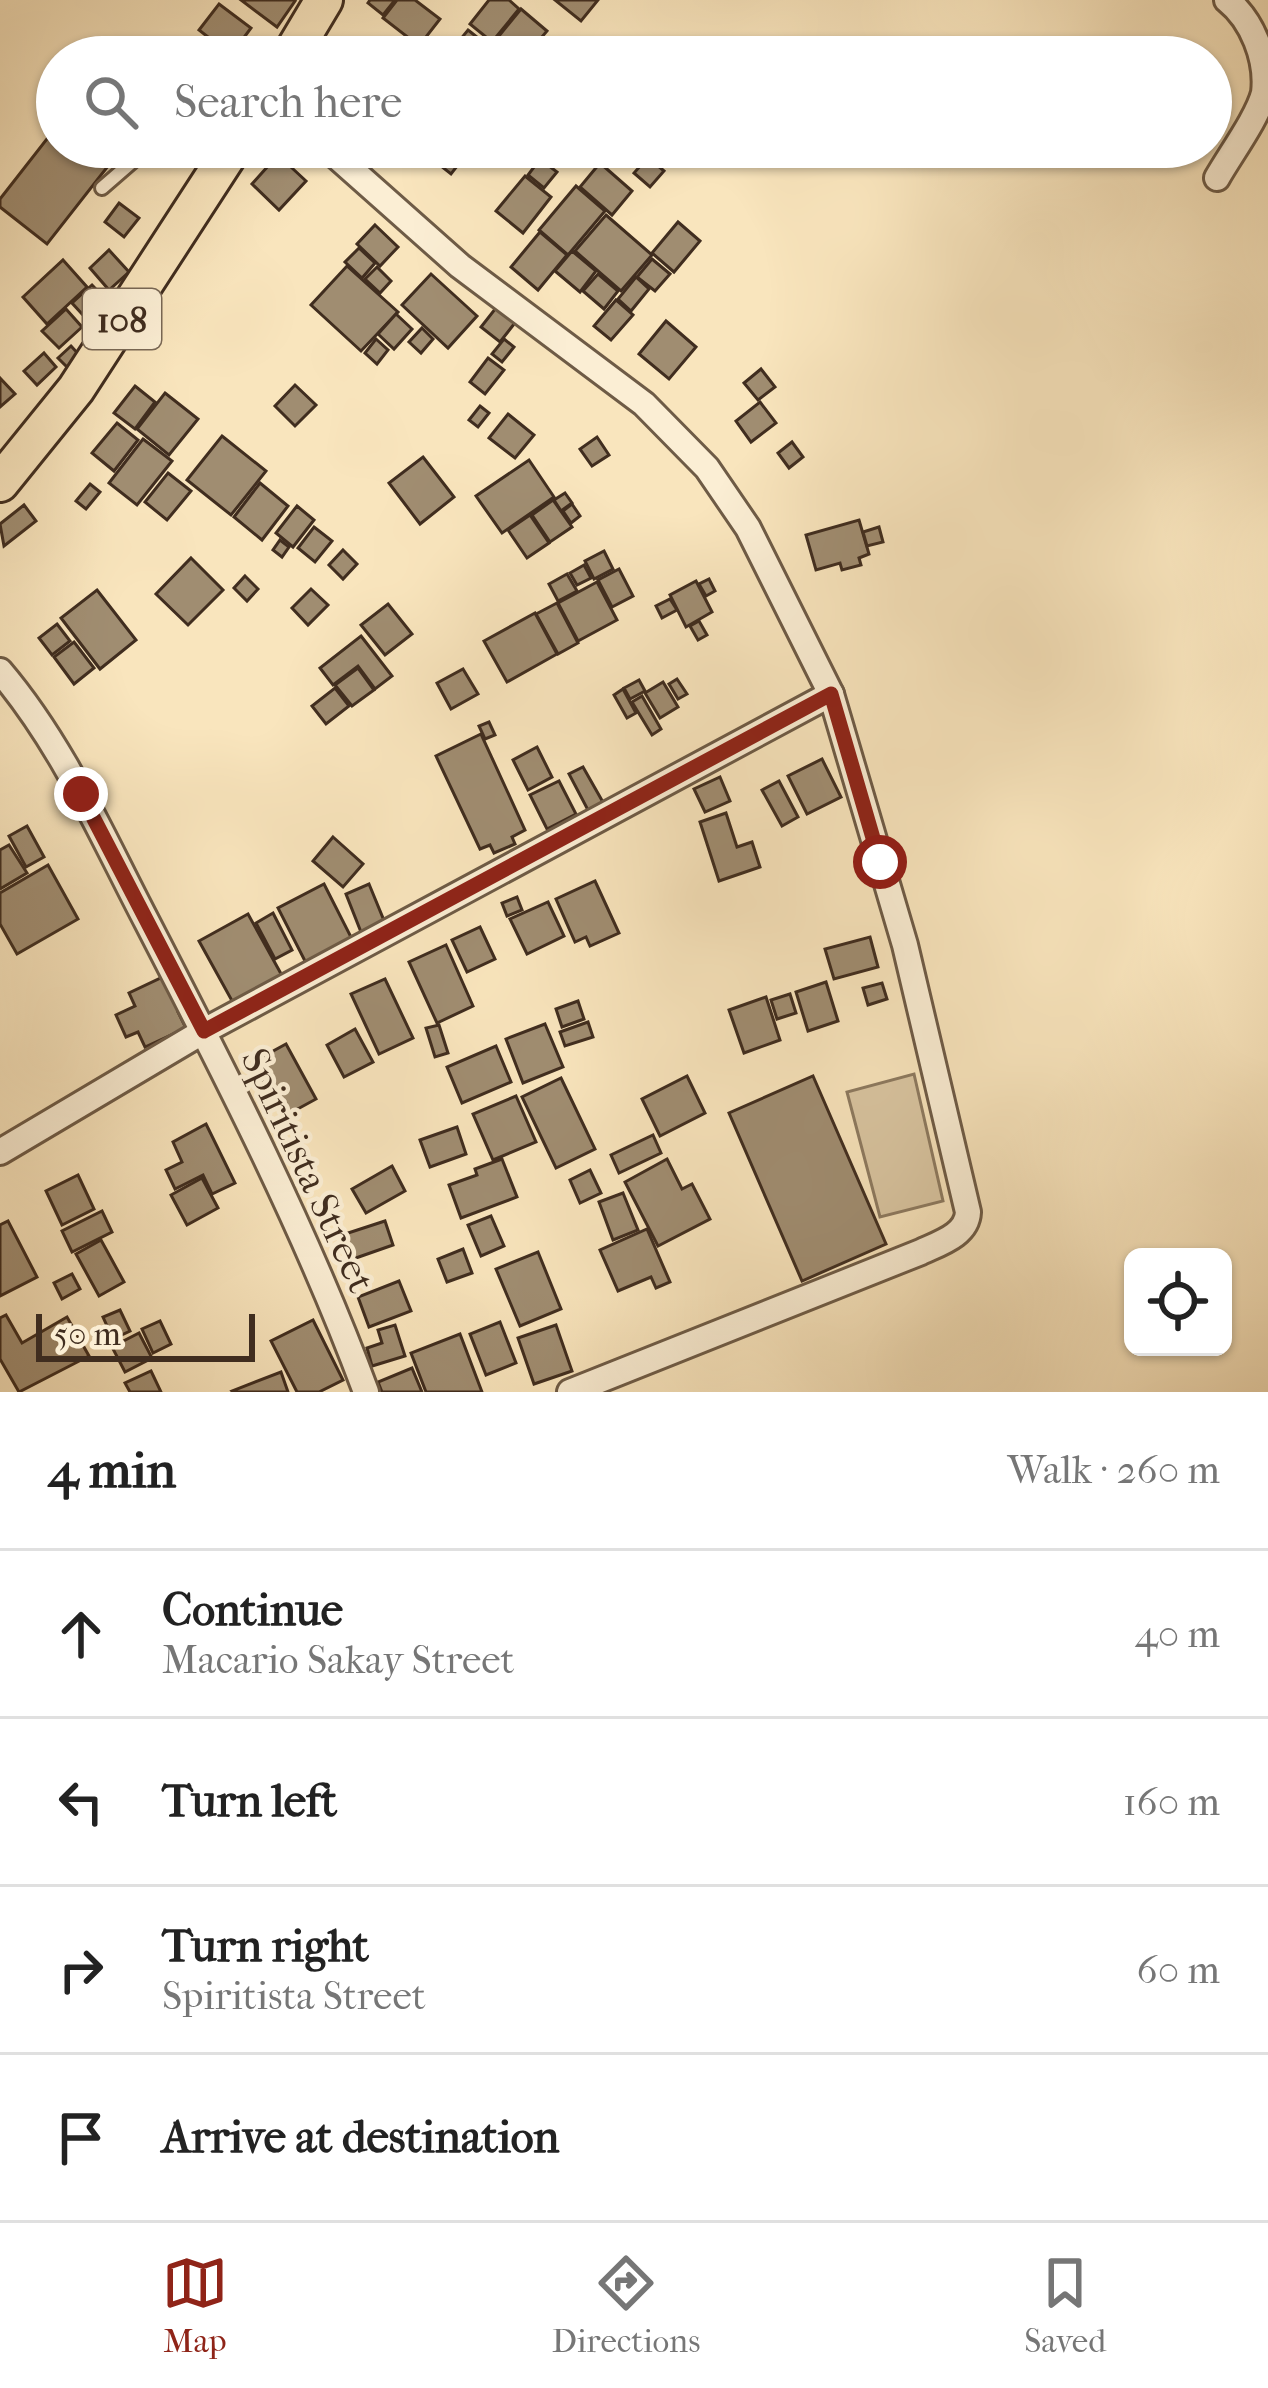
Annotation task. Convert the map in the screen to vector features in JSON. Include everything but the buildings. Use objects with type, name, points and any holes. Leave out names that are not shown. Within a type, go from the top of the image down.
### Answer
[{"type":"main road","points":[[303,36],[324,0]]},
{"type":"main road","name":"108","points":[[0,483],[76,388],[220,168]]},
{"type":"street","points":[[1227,0],[1247,16],[1263,59],[1264,94],[1232,151]]},
{"type":"street","points":[[350,168],[460,266],[644,404],[707,468],[777,580],[831,694],[905,945],[968,1221],[961,1232],[921,1252],[570,1392]]},
{"type":"street","points":[[1217,178],[1223,168]]},
{"type":"street","name":"Spiritista Street","points":[[0,671],[60,755],[204,1031],[334,1305],[366,1392]]},
{"type":"street","points":[[0,1152],[204,1031],[831,694]]},
{"type":"lane","points":[[102,188],[125,168]]},
{"type":"shaded area","points":[[914,1074],[943,1201],[880,1217],[847,1092]]},
{"type":"route","points":[[81,794],[204,1031],[831,694],[880,862]]}]
